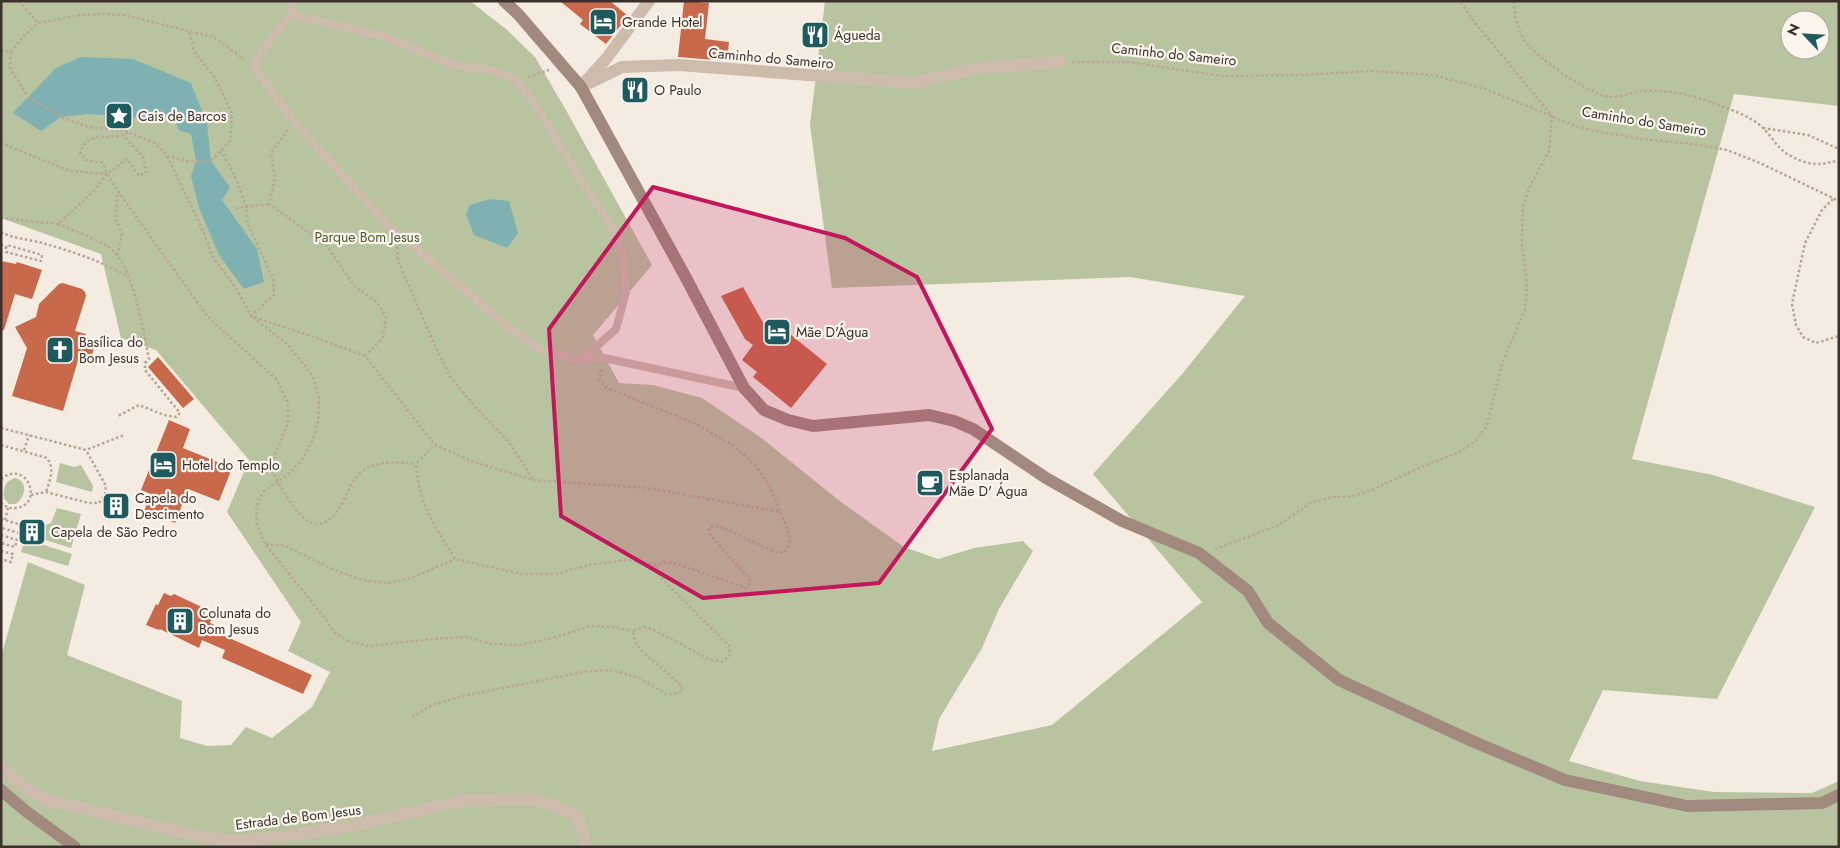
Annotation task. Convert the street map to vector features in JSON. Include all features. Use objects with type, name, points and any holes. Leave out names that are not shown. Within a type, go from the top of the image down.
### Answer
[{"type":"main road","points":[[508,2],[580,87],[685,276],[744,388],[760,407],[773,415],[812,426],[929,415],[954,420],[973,429],[1046,478],[1122,522],[1199,553],[1248,591],[1268,623],[1339,680],[1472,741],[1565,780],[1687,806],[1822,803],[1839,795]]},
{"type":"main road","points":[[1,790],[27,812],[75,847]]},
{"type":"street","points":[[580,87],[606,59],[649,1]]},
{"type":"street","name":"Caminho do Sameiro","points":[[580,87],[622,67],[679,65],[914,83],[980,68],[1060,62]]},
{"type":"street","name":"Estrada de Bom Jesus","points":[[1,766],[22,785],[47,800],[203,837],[231,840],[273,838],[346,827],[462,801],[530,799],[555,806],[577,816],[583,833],[585,847]]},
{"type":"lane","points":[[291,1],[292,15],[272,37],[252,65],[294,122],[396,232],[509,328],[540,349],[580,361],[604,358],[744,388]]},
{"type":"lane","points":[[292,15],[384,36],[453,65],[491,70],[517,80],[535,104],[607,220],[623,254],[626,292],[616,329],[580,361]]},
{"type":"path","points":[[19,1],[38,23]]},
{"type":"path","points":[[1199,553],[1225,546],[1277,526],[1312,502],[1334,497],[1353,496],[1372,490],[1421,467],[1455,454],[1476,441],[1487,425],[1502,364],[1525,309],[1527,286],[1522,243],[1523,205],[1531,184],[1549,151],[1552,116],[1471,18],[1460,1]]},
{"type":"path","points":[[1514,1],[1517,25],[1526,42],[1549,63],[1597,94],[1608,97],[1641,91],[1657,91],[1709,101],[1732,110],[1763,128],[1781,150],[1798,160],[1819,164],[1839,161]]},
{"type":"path","points":[[252,65],[213,37],[124,15],[81,15],[38,23],[11,52],[10,68],[29,98],[61,117],[88,127],[128,132],[155,143],[167,156],[200,224],[214,259],[236,288],[251,316],[288,345],[313,376],[319,398],[318,421],[313,439],[304,456],[290,473],[263,492],[256,508],[257,525],[265,544],[335,633],[350,642],[369,646],[467,637],[492,644],[519,645],[554,638],[591,626],[613,627],[633,631],[644,627],[654,630],[710,659],[722,662],[729,656],[730,647],[659,576],[656,565]]},
{"type":"path","points":[[167,156],[196,162],[211,161],[230,141],[232,113],[215,78],[194,51],[189,32]]},
{"type":"path","points":[[1,50],[11,52]]},
{"type":"path","name":"Caminho do Sameiro","points":[[1060,62],[1130,62],[1222,76],[1300,75],[1371,71],[1433,75],[1486,89],[1574,126],[1600,132],[1727,150],[1760,163],[1839,201]]},
{"type":"path","points":[[517,80],[561,66]]},
{"type":"path","points":[[269,204],[275,178],[271,153],[294,122]]},
{"type":"path","points":[[1763,128],[1808,135],[1839,150]]},
{"type":"path","points":[[128,132],[123,136],[96,136],[82,146],[80,153],[86,160],[104,162],[107,174],[118,192],[207,316],[276,379],[288,403],[288,423],[270,467],[299,514],[310,524],[322,525],[332,519],[342,504],[350,485],[362,471],[378,463],[416,464]]},
{"type":"path","points":[[58,224],[94,192],[107,174],[127,159],[139,176],[146,172],[143,157],[123,136]]},
{"type":"path","points":[[1,143],[70,171],[107,174]]},
{"type":"path","points":[[221,150],[237,181],[246,206],[248,224],[273,279],[274,295],[251,316]]},
{"type":"path","points":[[117,256],[122,234],[114,218],[118,192]]},
{"type":"path","points":[[1833,199],[1818,216],[1805,243],[1792,304],[1796,326],[1803,337],[1816,342],[1839,336]]},
{"type":"path","points":[[236,208],[269,204],[327,246],[355,287],[377,302],[386,318],[383,337],[365,356]]},
{"type":"path","points":[[1,218],[58,224],[109,247],[124,264],[135,294],[150,358],[145,363],[145,370],[180,413],[176,417],[164,415],[138,405],[118,416]]},
{"type":"path","points":[[1,232],[42,243],[92,260],[116,269],[129,278]]},
{"type":"path","points":[[396,232],[398,261],[451,378],[477,409],[508,441],[534,480]]},
{"type":"path","points":[[1,244],[6,248],[6,252],[41,261],[42,254],[7,245],[6,248]]},
{"type":"path","points":[[251,316],[365,356],[435,445],[474,462],[534,480],[648,488],[781,512]]},
{"type":"path","points":[[265,544],[285,546],[330,568],[362,580],[387,583],[411,578],[455,559],[522,574],[556,574],[589,565],[626,560],[656,565],[665,562],[674,563],[746,588],[750,581],[748,577],[712,537],[709,533],[709,528],[718,526],[779,553],[786,551],[790,536],[770,487],[756,466],[734,446],[696,424],[604,387],[599,379],[603,366],[607,361],[620,362]]},
{"type":"path","points":[[1,428],[86,450],[124,435]]},
{"type":"path","points":[[24,450],[29,435]]},
{"type":"path","points":[[1,445],[47,458],[52,464],[52,474],[46,492]]},
{"type":"path","points":[[416,464],[435,445]]},
{"type":"path","points":[[31,494],[46,492],[89,503],[99,503],[105,495],[106,486],[86,450]]},
{"type":"path","points":[[416,464],[422,502],[455,559]]},
{"type":"path","points":[[1,479],[8,474],[20,475],[29,483],[31,494],[20,508],[8,508],[1,503]]},
{"type":"path","points":[[1,528],[19,533],[22,525],[3,519],[8,508]]},
{"type":"path","points":[[1,535],[17,540],[15,547],[1,544]]},
{"type":"path","points":[[1,551],[13,554],[11,562],[1,559]]},
{"type":"path","points":[[412,717],[432,704],[583,672],[612,670],[637,677],[666,694],[675,694],[682,691],[682,686],[642,651],[635,642],[633,631]]},
{"type":"highlighted area","points":[[653,187],[845,238],[917,277],[992,429],[879,583],[703,598],[561,516],[549,329]]},
{"type":"green space","name":"Parque Bom Jesus","points":[[1,1],[287,1],[291,9],[297,1],[470,1],[506,29],[535,57],[652,265],[593,335],[619,383],[653,385],[702,398],[760,437],[841,502],[904,547],[938,559],[974,548],[1023,541],[1033,551],[999,609],[982,648],[939,719],[932,751],[1052,725],[1202,602],[1093,474],[1183,373],[1245,296],[1130,277],[832,288],[810,125],[825,1],[1839,1],[1839,106],[1734,94],[1632,459],[1713,475],[1815,507],[1717,699],[1603,690],[1569,761],[1640,781],[1714,792],[1812,793],[1839,781],[1839,847],[1,847],[1,657],[28,562],[85,585],[67,655],[182,701],[180,738],[207,746],[231,745],[246,727],[272,738],[312,707],[330,672],[288,651],[301,622],[227,512],[249,460],[156,350],[121,338],[101,254],[1,218]]},
{"type":"green space","points":[[60,463],[74,467],[81,465],[93,486],[92,492],[56,482]]},
{"type":"green space","points":[[15,478],[22,483],[24,490],[22,498],[16,504],[9,504],[4,498],[4,488],[9,481]]},
{"type":"green space","points":[[57,508],[81,514],[71,548],[39,538],[43,526],[51,523]]},
{"type":"green space","points":[[25,539],[72,554],[68,566],[21,552]]},
{"type":"water","points":[[81,57],[133,59],[191,83],[207,124],[211,161],[230,187],[222,200],[257,249],[264,282],[244,289],[219,255],[199,208],[191,176],[196,161],[191,134],[178,130],[174,114],[157,119],[88,114],[61,117],[41,131],[13,113],[56,68]]},
{"type":"water","points":[[490,199],[509,201],[518,233],[507,248],[474,235],[466,214],[470,205]]},
{"type":"building","name":"Grande Hotel","points":[[560,1],[610,1],[628,16],[606,44],[580,24],[583,20]]},
{"type":"building","points":[[684,1],[709,3],[705,39],[729,42],[727,61],[678,57]]},
{"type":"building","points":[[1,261],[16,264],[17,262],[42,270],[32,299],[15,294],[4,330],[1,330]]},
{"type":"building","name":"Basílica do Bom Jesus","points":[[63,283],[82,289],[85,292],[86,296],[75,331],[86,334],[85,337],[92,339],[95,345],[92,355],[86,359],[79,357],[63,411],[12,396],[27,348],[15,327],[36,317],[39,304],[59,284]]},
{"type":"building","points":[[743,287],[765,326],[770,318],[827,364],[791,408],[753,377],[757,372],[742,360],[753,345],[745,339],[721,296]]},
{"type":"building","points":[[158,357],[194,399],[183,408],[148,367]]},
{"type":"building","points":[[169,420],[190,429],[183,448],[232,468],[219,501],[188,489],[175,523],[144,511],[151,494],[141,490]]},
{"type":"building","name":"Capela do Descimento","points":[[112,499],[120,499],[126,505],[126,513],[120,519],[112,519],[106,513],[106,505]]},
{"type":"building","points":[[164,593],[171,596],[174,594],[206,609],[204,614],[212,618],[210,623],[226,630],[225,636],[312,675],[303,694],[222,658],[225,650],[202,640],[199,648],[160,629],[146,625],[156,604],[158,605]]},
{"type":"place","name":"Grande Hotel","points":[[603,22]]},
{"type":"place","name":"Águeda","points":[[815,35]]},
{"type":"place","name":"O Paulo","points":[[635,90]]},
{"type":"place","name":"Cais de Barcos","points":[[119,116]]},
{"type":"place","name":"Mãe D'Água","points":[[777,332]]},
{"type":"place","name":"Basílica do Bom Jesus","points":[[60,350]]},
{"type":"place","name":"Hotel do Templo","points":[[163,465]]},
{"type":"place","name":"Esplanada Mãe D' Água","points":[[930,483]]},
{"type":"place","name":"Capela do Descimento","points":[[116,506]]},
{"type":"place","name":"Capela de São Pedro","points":[[32,532]]},
{"type":"place","name":"Colunata do Bom Jesus","points":[[180,621]]}]
